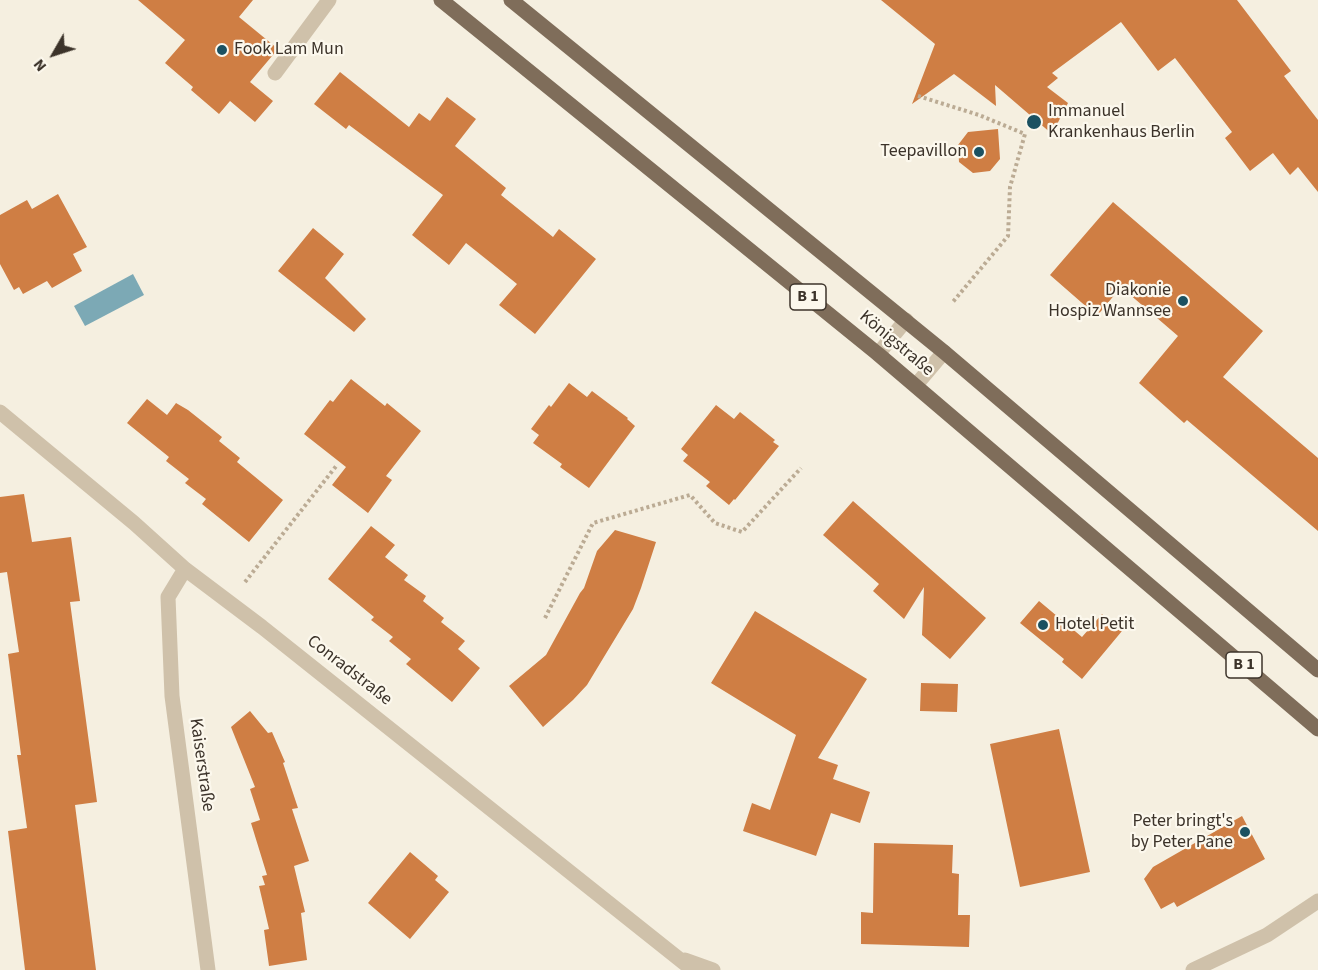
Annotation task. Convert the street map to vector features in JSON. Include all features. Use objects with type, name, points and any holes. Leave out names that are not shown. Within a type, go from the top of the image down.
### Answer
[{"type":"main road","name":"Königstraße","points":[[441,0],[916,385],[1312,719],[1318,729]]},
{"type":"main road","name":"Königstraße","points":[[511,0],[906,320],[1318,670]]},
{"type":"street","points":[[275,74],[330,0]]},
{"type":"street","points":[[878,354],[906,320]]},
{"type":"street","points":[[916,385],[944,352]]},
{"type":"street","name":"Conradstraße","points":[[0,412],[186,569],[693,970]]},
{"type":"street","name":"Kaiserstraße","points":[[186,569],[168,597],[172,696],[208,970]]},
{"type":"street","points":[[1193,970],[1267,935],[1318,901]]},
{"type":"street","name":"Conradstraße","points":[[676,957],[713,970]]},
{"type":"path","points":[[918,96],[979,115],[1025,134],[1010,187],[1008,236],[952,303]]},
{"type":"path","points":[[242,586],[337,465]]},
{"type":"path","points":[[544,618],[593,523],[690,495],[716,523],[742,532],[801,468]]},
{"type":"water","points":[[133,274],[144,295],[85,326],[74,306]]},
{"type":"building","points":[[138,0],[253,0],[239,17],[278,49],[250,82],[273,101],[255,122],[230,101],[219,114],[165,63],[185,40]]},
{"type":"building","points":[[881,0],[1237,0],[1291,71],[1284,76],[1318,120],[1318,192],[1298,167],[1290,175],[1273,153],[1250,171],[1225,138],[1232,132],[1175,58],[1158,71],[1121,22],[1052,73],[1058,78],[1047,87],[1068,103],[1052,134],[995,85],[996,106],[954,74],[912,104],[935,44]]},
{"type":"building","points":[[340,72],[409,127],[419,113],[430,121],[447,97],[476,119],[455,146],[506,188],[501,195],[553,237],[559,229],[596,259],[535,334],[499,305],[517,284],[491,263],[466,243],[449,265],[412,235],[443,195],[349,125],[346,129],[314,104]]},
{"type":"building","name":"Teepavillon","points":[[998,129],[1000,159],[990,171],[973,173],[959,162],[958,145],[968,132]]},
{"type":"building","points":[[58,194],[87,247],[73,254],[82,271],[52,288],[47,281],[23,294],[19,287],[14,290],[0,264],[0,215],[27,200],[32,209]]},
{"type":"building","name":"Diakonie Hospiz Wannsee","points":[[1113,202],[1263,331],[1223,377],[1318,458],[1318,531],[1187,420],[1184,423],[1139,383],[1178,336],[1121,287],[1097,316],[1050,275]]},
{"type":"building","points":[[313,228],[344,254],[325,278],[366,319],[354,332],[278,271]]},
{"type":"building","points":[[351,379],[385,406],[387,403],[421,431],[386,476],[392,480],[368,513],[332,485],[346,467],[304,434],[330,400],[333,402]]},
{"type":"building","points":[[569,383],[587,397],[592,391],[635,426],[589,488],[533,443],[539,435],[531,429]]},
{"type":"building","points":[[147,399],[167,415],[176,403],[188,410],[222,437],[219,441],[240,458],[237,462],[283,500],[249,542],[202,504],[206,499],[185,483],[189,479],[166,461],[169,457],[127,423]]},
{"type":"building","points":[[716,405],[734,419],[740,412],[775,440],[773,442],[779,446],[729,505],[706,486],[710,482],[683,461],[688,455],[681,449]]},
{"type":"building","points":[[24,494],[32,542],[71,537],[80,601],[70,602],[97,802],[75,805],[96,970],[25,970],[8,831],[27,828],[17,755],[21,755],[8,654],[19,652],[7,572],[0,573],[0,497]]},
{"type":"building","points":[[853,501],[986,618],[950,659],[922,635],[924,587],[904,619],[873,591],[879,584],[823,535]]},
{"type":"building","points":[[371,526],[395,545],[385,557],[408,575],[404,580],[426,596],[423,601],[444,618],[441,622],[465,641],[458,649],[480,668],[452,702],[406,664],[411,659],[389,641],[393,637],[371,620],[374,617],[328,579]]},
{"type":"building","points":[[615,530],[656,542],[641,588],[633,609],[587,685],[543,727],[509,686],[546,655],[584,588],[597,551]]},
{"type":"building","points":[[1039,601],[1082,637],[1102,614],[1122,631],[1082,679],[1062,662],[1064,659],[1020,623]]},
{"type":"building","points":[[755,611],[867,679],[818,758],[838,765],[833,779],[870,792],[860,823],[831,813],[816,856],[743,831],[752,803],[770,810],[796,735],[711,683]]},
{"type":"building","points":[[921,683],[958,684],[957,712],[920,711]]},
{"type":"building","points":[[250,711],[268,733],[272,732],[285,762],[283,763],[298,808],[292,809],[309,861],[294,866],[305,912],[301,913],[307,960],[269,966],[264,930],[269,929],[259,886],[265,885],[262,876],[267,875],[251,823],[260,820],[250,789],[255,787],[231,727]]},
{"type":"building","points":[[1059,729],[1090,872],[1020,887],[990,744]]},
{"type":"building","points":[[1242,816],[1265,859],[1177,907],[1174,902],[1161,909],[1144,879],[1153,867]]},
{"type":"building","points":[[874,843],[953,845],[952,873],[959,874],[958,915],[970,915],[969,947],[861,944],[861,912],[873,913]]},
{"type":"building","points":[[410,852],[438,876],[435,880],[449,892],[410,939],[368,903]]},
{"type":"place","name":"Fook Lam Mun","points":[[222,50]]},
{"type":"place","name":"Immanuel Krankenhaus Berlin","points":[[1034,122]]},
{"type":"place","name":"Teepavillon","points":[[979,152]]},
{"type":"place","name":"Diakonie Hospiz Wannsee","points":[[1183,301]]},
{"type":"place","name":"Hotel Petit","points":[[1043,625]]},
{"type":"place","name":"Peter bringt's by Peter Pane","points":[[1245,832]]}]
